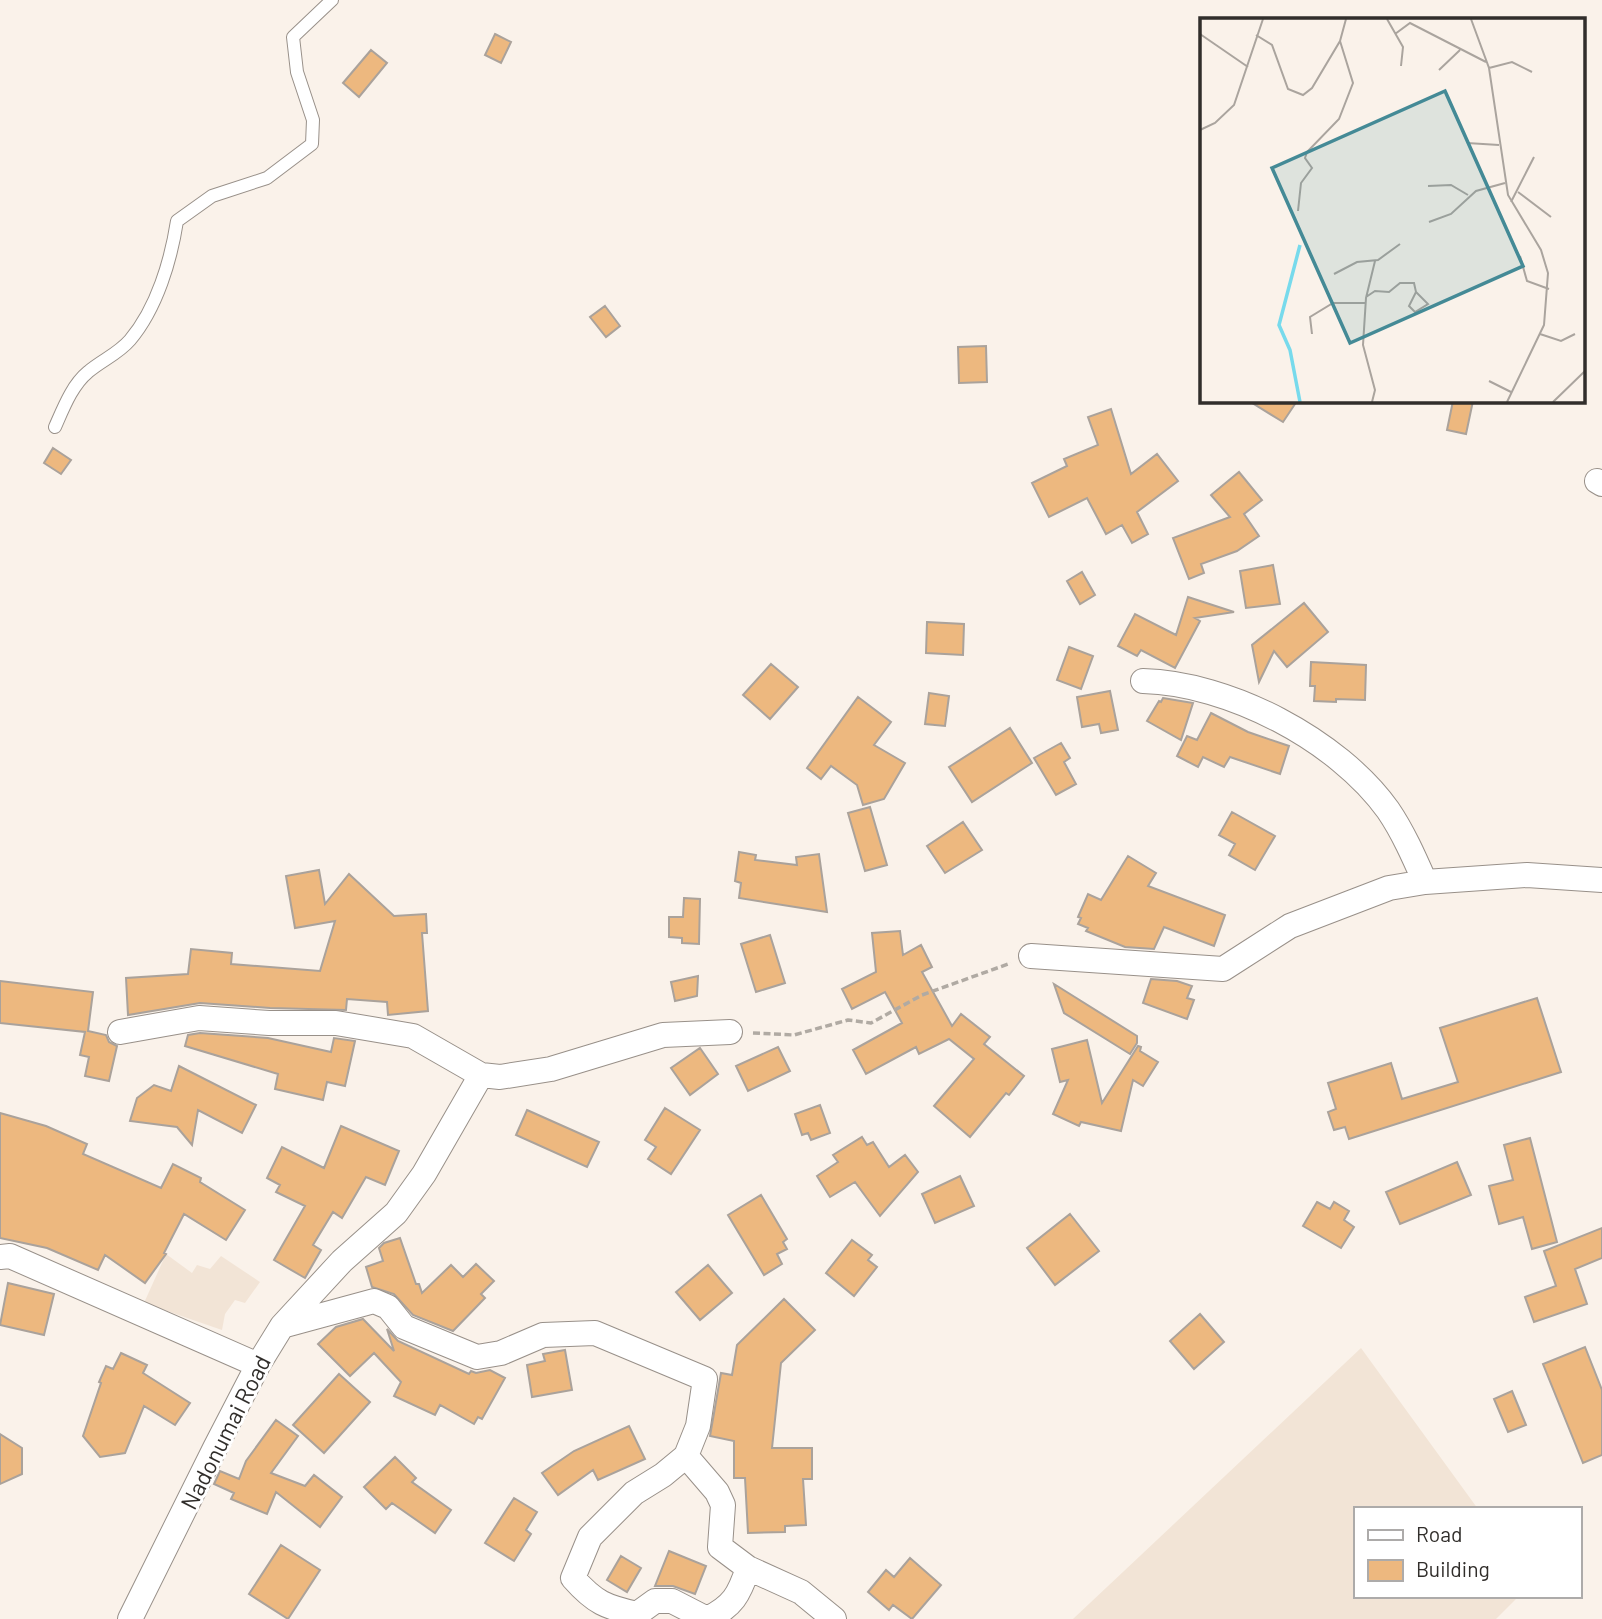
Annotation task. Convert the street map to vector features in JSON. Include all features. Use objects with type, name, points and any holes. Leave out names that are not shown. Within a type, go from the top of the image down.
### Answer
[{"type":"street","points":[[1143,681],[1164,681],[1209,691],[1281,722],[1327,751],[1363,781],[1388,810],[1425,882]]},
{"type":"street","points":[[1031,956],[1223,969],[1290,926],[1370,894],[1425,882],[1527,875],[1602,880]]},
{"type":"street","points":[[120,1032],[198,1018],[269,1023],[336,1023],[413,1036],[481,1075],[500,1077],[551,1069],[663,1035],[730,1032]]},
{"type":"street","name":"Nadonumai Road","points":[[130,1619],[258,1365],[282,1326],[342,1261],[396,1213],[481,1075]]},
{"type":"street","points":[[0,1257],[10,1256],[258,1365]]},
{"type":"street","points":[[282,1326],[374,1301],[388,1307],[404,1327],[477,1357],[501,1353],[543,1335],[595,1333],[705,1379],[698,1426],[686,1457],[634,1493],[590,1537],[573,1578],[589,1597],[610,1608],[637,1614],[655,1601],[672,1601],[707,1619],[724,1610],[740,1592],[748,1568]]},
{"type":"street","points":[[686,1457],[717,1492],[723,1505],[720,1547],[748,1568],[801,1592],[834,1619]]},
{"type":"lane","points":[[55,427],[66,401],[86,372],[115,355],[132,338],[166,273],[177,221],[212,196],[267,178],[312,144],[313,120],[297,72],[293,37],[332,0]]},
{"type":"path","points":[[730,1032],[794,1035],[848,1020],[871,1023],[922,995],[1031,956]]},
{"type":"shaded area","points":[[166,1254],[192,1273],[197,1265],[210,1269],[221,1256],[260,1282],[245,1303],[235,1300],[225,1314],[222,1330],[144,1303]]},
{"type":"shaded area","points":[[1361,1348],[1477,1507],[1354,1507],[1354,1598],[1517,1598],[1496,1619],[1073,1619]]},
{"type":"building","points":[[495,34],[511,42],[501,63],[485,55]]},
{"type":"building","points":[[371,50],[387,63],[359,97],[343,83]]},
{"type":"building","points":[[605,306],[620,326],[606,337],[590,317]]},
{"type":"building","points":[[986,346],[987,382],[959,383],[958,347]]},
{"type":"building","points":[[1251,402],[1296,402],[1283,422]]},
{"type":"building","points":[[1453,402],[1473,402],[1466,434],[1447,430]]},
{"type":"building","points":[[1111,409],[1131,474],[1157,454],[1178,481],[1137,512],[1148,534],[1132,543],[1122,525],[1106,534],[1087,498],[1049,517],[1032,483],[1067,466],[1064,459],[1098,445],[1088,417]]},
{"type":"building","points":[[53,448],[71,460],[61,474],[44,463]]},
{"type":"building","points":[[1239,472],[1262,500],[1244,514],[1259,536],[1237,551],[1201,564],[1204,573],[1189,579],[1173,538],[1230,517],[1211,495]]},
{"type":"building","points":[[1273,565],[1280,604],[1246,608],[1240,571]]},
{"type":"building","points":[[1082,572],[1095,595],[1080,604],[1067,581]]},
{"type":"building","points":[[1188,597],[1234,612],[1195,618],[1200,621],[1175,668],[1141,650],[1137,656],[1118,646],[1135,614],[1176,635]]},
{"type":"building","points":[[1304,603],[1328,632],[1287,667],[1274,651],[1259,682],[1252,645]]},
{"type":"building","points":[[927,622],[964,624],[963,655],[926,653]]},
{"type":"building","points":[[1069,647],[1093,656],[1081,689],[1057,680]]},
{"type":"building","points":[[1311,662],[1366,665],[1365,700],[1314,701],[1315,686],[1310,686]]},
{"type":"building","points":[[771,664],[798,687],[770,719],[743,695]]},
{"type":"building","points":[[1110,691],[1118,730],[1101,733],[1099,724],[1082,727],[1077,697]]},
{"type":"building","points":[[929,693],[949,696],[945,726],[925,724]]},
{"type":"building","points":[[858,697],[891,722],[874,745],[905,763],[884,799],[863,805],[857,785],[831,766],[821,779],[807,768]]},
{"type":"building","points":[[1163,698],[1193,703],[1181,740],[1147,721]]},
{"type":"building","points":[[1211,713],[1248,732],[1289,746],[1280,774],[1230,757],[1224,767],[1203,757],[1198,767],[1177,756],[1187,736],[1197,740]]},
{"type":"building","points":[[1010,728],[1032,763],[972,802],[949,767]]},
{"type":"building","points":[[1061,743],[1070,758],[1064,762],[1076,784],[1056,795],[1034,758]]},
{"type":"building","points":[[870,807],[887,865],[865,871],[848,813]]},
{"type":"building","points":[[1232,812],[1275,836],[1255,870],[1229,855],[1235,844],[1219,835]]},
{"type":"building","points":[[963,822],[982,850],[945,873],[927,846]]},
{"type":"building","points":[[739,852],[756,855],[755,860],[797,865],[796,857],[819,854],[827,912],[739,898],[741,883],[735,881]]},
{"type":"building","points":[[1128,856],[1156,873],[1148,886],[1225,915],[1214,946],[1164,927],[1154,949],[1125,947],[1086,931],[1088,928],[1078,924],[1081,918],[1078,917],[1088,894],[1101,900]]},
{"type":"building","points":[[319,870],[325,904],[349,874],[394,916],[426,914],[427,933],[422,933],[428,1011],[388,1015],[387,1002],[347,999],[346,1010],[200,1003],[128,1015],[126,978],[188,974],[191,949],[232,953],[231,964],[320,971],[335,921],[295,928],[286,876]]},
{"type":"building","points":[[684,898],[700,899],[699,944],[682,943],[682,938],[669,937],[669,917],[683,917]]},
{"type":"building","points":[[900,931],[903,955],[921,945],[932,967],[922,972],[952,1026],[961,1014],[990,1037],[984,1044],[1024,1076],[1009,1095],[1006,1093],[970,1137],[934,1106],[974,1059],[949,1039],[919,1054],[916,1047],[866,1074],[853,1050],[902,1023],[885,992],[852,1009],[842,989],[876,972],[872,933]]},
{"type":"building","points":[[770,935],[785,983],[756,992],[741,944]]},
{"type":"building","points":[[698,976],[697,996],[675,1001],[671,982]]},
{"type":"building","points":[[1151,979],[1177,981],[1192,986],[1187,998],[1194,1000],[1187,1019],[1143,1003]]},
{"type":"building","points":[[0,981],[93,992],[88,1031],[106,1035],[109,1042],[117,1046],[109,1081],[85,1076],[89,1057],[80,1055],[85,1032],[0,1023]]},
{"type":"building","points":[[1054,984],[1137,1036],[1137,1043],[1130,1054],[1064,1013]]},
{"type":"building","points":[[1537,998],[1561,1072],[1349,1139],[1345,1127],[1334,1130],[1328,1112],[1336,1109],[1328,1083],[1391,1063],[1402,1099],[1458,1082],[1440,1028]]},
{"type":"building","points":[[200,1033],[268,1038],[331,1052],[334,1038],[355,1041],[345,1086],[327,1082],[323,1100],[275,1089],[278,1074],[185,1046],[188,1035]]},
{"type":"building","points":[[1087,1040],[1102,1103],[1138,1046],[1141,1047],[1140,1051],[1158,1062],[1143,1086],[1133,1080],[1121,1131],[1081,1122],[1079,1126],[1053,1114],[1068,1080],[1060,1082],[1052,1049]]},
{"type":"building","points":[[778,1047],[790,1071],[748,1091],[736,1066]]},
{"type":"building","points":[[700,1048],[718,1074],[690,1095],[671,1068]]},
{"type":"building","points":[[179,1066],[256,1105],[242,1133],[198,1110],[192,1145],[177,1127],[130,1121],[137,1098],[154,1085],[171,1091]]},
{"type":"building","points":[[820,1105],[830,1133],[811,1140],[808,1133],[802,1135],[795,1114]]},
{"type":"building","points":[[665,1108],[700,1130],[671,1174],[648,1159],[656,1147],[645,1140]]},
{"type":"building","points":[[527,1110],[599,1142],[587,1167],[516,1135]]},
{"type":"building","points":[[0,1113],[46,1126],[87,1144],[83,1154],[161,1188],[173,1164],[201,1178],[200,1182],[245,1210],[226,1240],[184,1214],[164,1253],[166,1254],[145,1283],[105,1255],[98,1270],[47,1248],[0,1238]]},
{"type":"building","points":[[341,1126],[399,1151],[385,1185],[366,1177],[342,1218],[333,1212],[313,1245],[321,1250],[305,1278],[274,1260],[305,1206],[276,1192],[280,1185],[267,1178],[282,1147],[324,1168]]},
{"type":"building","points":[[862,1137],[867,1145],[873,1142],[889,1167],[905,1155],[918,1172],[880,1216],[855,1182],[830,1197],[817,1176],[838,1162],[833,1155]]},
{"type":"building","points":[[1530,1138],[1557,1242],[1532,1249],[1523,1217],[1499,1224],[1489,1186],[1513,1180],[1504,1145]]},
{"type":"building","points":[[1457,1162],[1471,1195],[1400,1224],[1386,1192]]},
{"type":"building","points":[[960,1176],[974,1206],[935,1223],[922,1194]]},
{"type":"building","points":[[761,1195],[787,1239],[783,1242],[787,1249],[777,1254],[782,1264],[764,1275],[728,1215]]},
{"type":"building","points":[[1317,1202],[1330,1209],[1334,1202],[1349,1211],[1344,1220],[1354,1227],[1341,1248],[1303,1226]]},
{"type":"building","points":[[1070,1214],[1099,1251],[1055,1285],[1027,1248]]},
{"type":"building","points":[[1602,1228],[1602,1258],[1575,1269],[1587,1304],[1534,1322],[1525,1297],[1556,1286],[1544,1251]]},
{"type":"building","points":[[400,1238],[416,1284],[419,1284],[422,1293],[451,1265],[463,1277],[476,1264],[494,1281],[481,1294],[485,1298],[453,1331],[413,1315],[394,1294],[372,1287],[366,1267],[383,1261],[379,1248],[384,1243]]},
{"type":"building","points":[[852,1240],[872,1255],[868,1260],[877,1267],[854,1296],[826,1273]]},
{"type":"building","points":[[708,1265],[732,1293],[700,1320],[676,1292]]},
{"type":"building","points":[[8,1283],[54,1294],[44,1335],[0,1325]]},
{"type":"building","points":[[784,1299],[815,1330],[781,1363],[772,1448],[812,1448],[812,1479],[803,1479],[806,1525],[785,1526],[785,1532],[748,1533],[745,1478],[734,1478],[734,1441],[710,1436],[721,1373],[732,1375],[737,1345]]},
{"type":"building","points":[[1200,1314],[1224,1342],[1194,1369],[1170,1341]]},
{"type":"building","points":[[363,1319],[394,1351],[387,1329],[398,1341],[469,1374],[471,1371],[476,1373],[490,1370],[505,1378],[482,1419],[478,1417],[474,1424],[440,1405],[435,1415],[394,1396],[401,1382],[374,1353],[350,1376],[318,1344],[336,1327]]},
{"type":"building","points":[[1585,1347],[1602,1390],[1602,1455],[1583,1463],[1543,1364]]},
{"type":"building","points":[[565,1350],[572,1390],[532,1397],[527,1365],[545,1361],[543,1354]]},
{"type":"building","points":[[121,1353],[147,1365],[143,1373],[190,1403],[175,1425],[144,1406],[125,1453],[100,1457],[83,1436],[106,1366],[113,1369]]},
{"type":"building","points":[[339,1374],[370,1402],[324,1453],[293,1425]]},
{"type":"building","points":[[1512,1391],[1526,1425],[1508,1432],[1494,1399]]},
{"type":"building","points":[[276,1420],[298,1436],[271,1473],[305,1486],[314,1475],[342,1497],[320,1527],[276,1492],[267,1514],[231,1499],[234,1493],[214,1484],[220,1471],[239,1479],[246,1461]]},
{"type":"building","points":[[629,1426],[645,1459],[598,1480],[593,1470],[558,1495],[542,1473],[574,1451]]},
{"type":"building","points":[[0,1434],[22,1448],[22,1474],[0,1484]]},
{"type":"building","points":[[395,1457],[416,1478],[412,1482],[451,1510],[435,1533],[392,1503],[386,1509],[364,1487]]},
{"type":"building","points":[[514,1498],[537,1512],[526,1530],[531,1534],[514,1561],[485,1543]]},
{"type":"building","points":[[281,1545],[320,1570],[288,1619],[249,1594]]},
{"type":"building","points":[[669,1551],[706,1566],[695,1594],[673,1586],[655,1586]]},
{"type":"building","points":[[621,1556],[641,1568],[627,1592],[607,1580]]},
{"type":"building","points":[[910,1558],[941,1585],[912,1619],[893,1605],[889,1610],[868,1592],[886,1570],[894,1577]]}]
